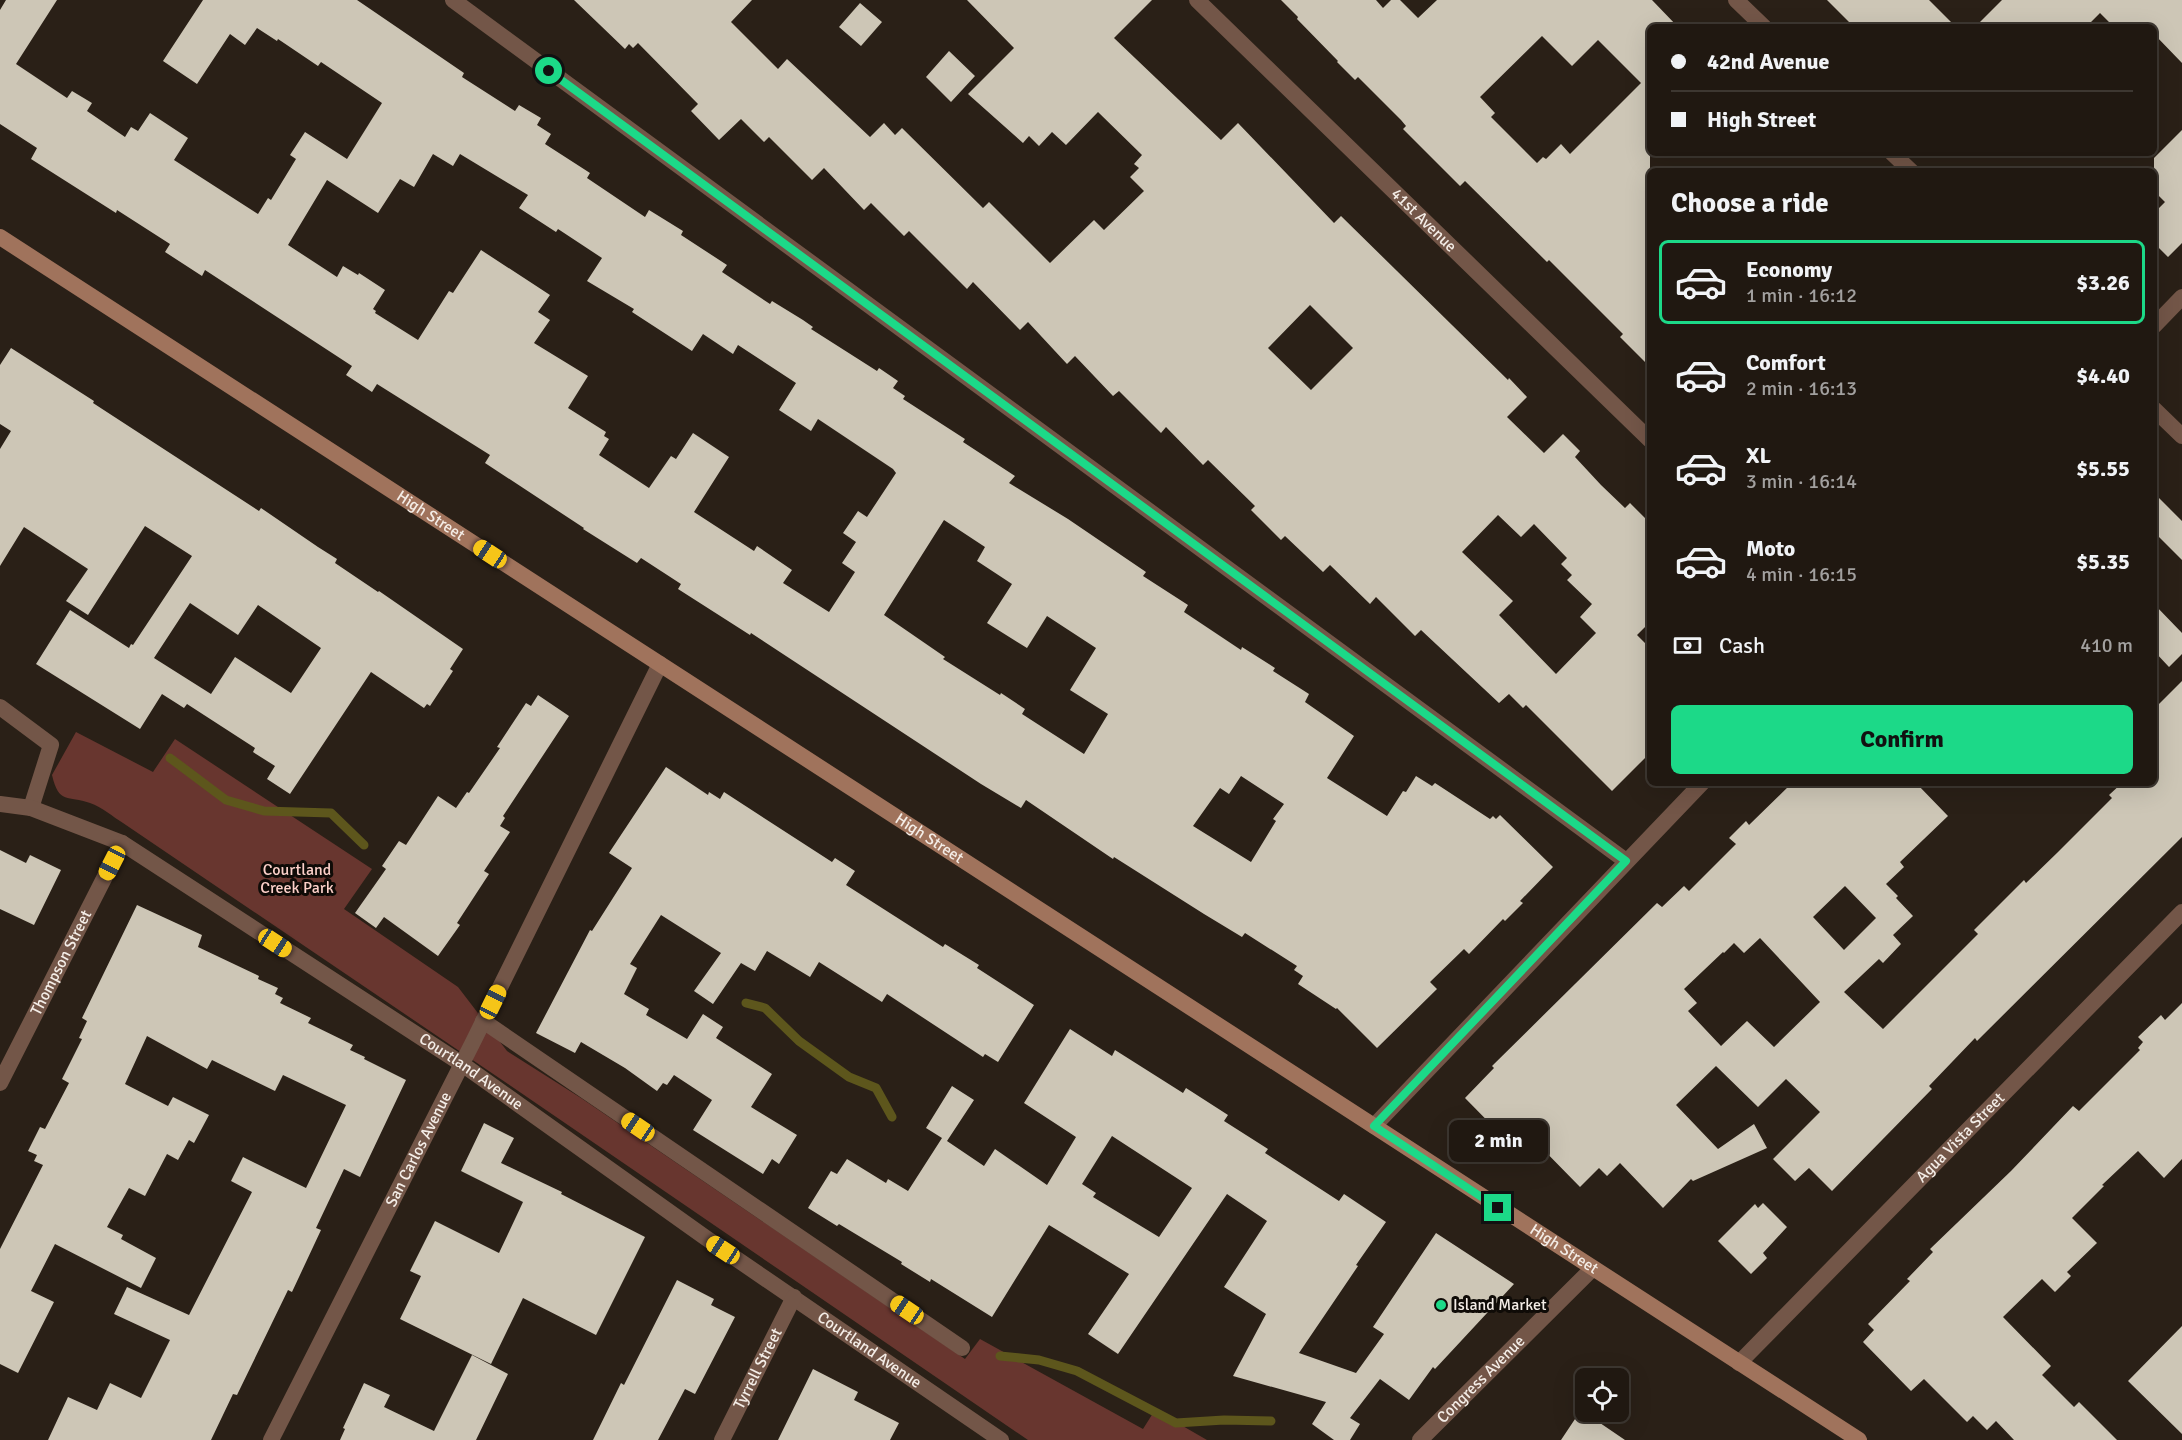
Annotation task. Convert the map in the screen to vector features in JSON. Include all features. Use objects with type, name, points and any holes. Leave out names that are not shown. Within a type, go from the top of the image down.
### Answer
[{"type":"main road","name":"High Street","points":[[0,237],[1859,1440]]},
{"type":"street","points":[[453,0],[1626,861]]},
{"type":"street","name":"41st Avenue","points":[[1197,0],[1647,437]]},
{"type":"street","points":[[1736,0],[1761,24]]},
{"type":"street","points":[[1895,156],[1908,168]]},
{"type":"street","points":[[2157,323],[2182,297]]},
{"type":"street","points":[[2157,412],[2182,436]]},
{"type":"street","name":"San Carlos Avenue","points":[[271,1440],[462,1064],[660,664]]},
{"type":"street","points":[[0,707],[51,745],[31,808]]},
{"type":"street","points":[[1374,1126],[1699,786]]},
{"type":"street","name":"Courtland Avenue","points":[[0,804],[31,808],[122,843],[462,1064],[706,1238],[1001,1440]]},
{"type":"street","name":"Thompson Street","points":[[0,1083],[122,843]]},
{"type":"street","name":"Agua Vista Street","points":[[1738,1363],[2182,912]]},
{"type":"street","points":[[483,1021],[962,1348]]},
{"type":"street","name":"Congress Avenue","points":[[1420,1440],[1592,1269]]},
{"type":"street","name":"Tyrrell Street","points":[[722,1440],[794,1297]]},
{"type":"green space","name":"Courtland Creek Park","points":[[76,732],[153,772],[175,739],[372,869],[344,909],[458,987],[507,1051],[581,1098],[965,1359],[980,1339],[1143,1429],[1155,1410],[1207,1440],[1028,1440],[107,812],[90,803],[61,795],[52,775]]},
{"type":"building","points":[[6,0],[57,0],[16,64],[67,98],[72,91],[92,103],[87,111],[125,137],[131,127],[138,131],[150,113],[188,138],[174,160],[258,214],[268,198],[271,200],[296,159],[290,155],[305,132],[347,159],[382,103],[321,62],[318,66],[257,28],[245,45],[230,34],[197,84],[163,61],[203,0],[357,0],[464,73],[462,77],[515,111],[519,105],[541,118],[537,125],[551,134],[545,144],[590,173],[587,178],[645,217],[649,210],[683,231],[681,235],[727,265],[722,272],[770,304],[772,301],[803,320],[813,327],[811,329],[877,371],[879,368],[898,381],[893,388],[905,396],[903,399],[965,439],[963,442],[1015,476],[1009,483],[1068,519],[1146,572],[1143,576],[1188,605],[1184,612],[1241,650],[1242,647],[1275,668],[1273,671],[1309,694],[1305,702],[1354,736],[1327,778],[1387,816],[1416,776],[1432,786],[1435,783],[1490,819],[1493,816],[1496,819],[1500,815],[1553,867],[1520,901],[1523,903],[1505,921],[1503,919],[1469,954],[1464,949],[1430,982],[1437,989],[1377,1048],[1337,1008],[1298,984],[1303,976],[1294,970],[1297,966],[1245,933],[1242,937],[1114,857],[1113,859],[1026,800],[1021,808],[981,784],[751,633],[750,635],[678,589],[681,584],[641,558],[637,563],[583,529],[485,463],[490,455],[377,384],[372,392],[346,375],[352,366],[205,270],[202,276],[165,252],[170,244],[31,159],[37,148],[0,124],[0,10]],"holes":[[[433,154],[453,166],[460,154],[528,195],[519,208],[556,232],[558,229],[602,258],[587,281],[634,309],[632,312],[692,351],[703,334],[733,354],[738,345],[796,383],[779,410],[811,431],[818,419],[893,469],[896,473],[867,517],[858,511],[843,533],[856,542],[842,563],[855,572],[829,612],[783,583],[792,570],[757,546],[754,551],[694,512],[729,457],[693,433],[676,459],[671,456],[649,488],[599,455],[609,439],[604,436],[606,432],[568,408],[588,376],[534,343],[550,320],[538,312],[550,295],[481,250],[453,293],[449,291],[418,340],[375,313],[373,309],[385,290],[359,273],[358,275],[343,266],[337,277],[288,245],[327,180],[378,213],[400,179],[414,187]],[[944,520],[985,547],[977,561],[1012,584],[987,623],[1027,648],[1047,616],[1096,648],[1070,690],[1108,714],[1084,754],[1022,714],[1025,709],[943,659],[945,657],[884,615]],[[1241,776],[1284,804],[1273,819],[1276,821],[1251,862],[1193,826],[1220,788],[1229,794]]]},
{"type":"building","points":[[574,0],[752,0],[731,22],[778,69],[787,59],[870,137],[884,123],[895,135],[902,128],[983,208],[989,202],[1050,263],[1094,220],[1104,230],[1144,191],[1130,177],[1139,168],[1134,164],[1142,155],[1098,112],[1066,145],[1052,132],[1039,146],[1029,136],[1023,143],[968,94],[1014,48],[967,0],[1152,0],[1114,38],[1221,140],[1238,123],[1334,223],[1341,216],[1527,397],[1507,417],[1544,453],[1563,434],[1580,451],[1575,457],[1601,485],[1625,508],[1630,503],[1647,520],[1647,625],[1637,635],[1647,645],[1647,756],[1612,791],[1526,705],[1523,708],[1509,694],[1499,703],[1421,630],[1415,636],[1376,597],[1370,604],[1330,565],[1323,572],[1285,536],[1281,540],[1251,510],[1255,506],[1208,460],[1203,465],[1166,427],[1161,433],[1119,391],[1113,396],[1075,356],[1067,364],[1028,322],[1020,330],[973,282],[967,289],[909,231],[904,236],[871,203],[864,210],[824,168],[812,180],[769,137],[764,142],[741,119],[719,140],[691,111],[698,104],[638,43],[633,48],[629,44],[625,49]],"holes":[[[1310,305],[1353,348],[1311,390],[1268,348]],[[1498,515],[1521,537],[1534,524],[1567,558],[1561,564],[1572,575],[1567,580],[1592,604],[1580,617],[1596,633],[1556,674],[1499,615],[1513,601],[1462,552]]]},
{"type":"building","points":[[1281,0],[1376,0],[1383,8],[1391,0],[1400,0],[1418,18],[1437,0],[1652,0],[1675,24],[1647,24],[1647,156],[1650,156],[1650,168],[1647,168],[1647,364],[1620,337],[1623,334],[1549,260],[1547,262],[1465,181],[1460,186],[1403,129],[1406,126],[1401,120],[1358,77],[1355,80],[1297,19],[1298,17]],"holes":[[[1542,36],[1572,66],[1598,40],[1641,83],[1570,154],[1561,144],[1546,159],[1543,157],[1537,163],[1491,117],[1495,113],[1480,97]]]},
{"type":"building","points":[[1827,0],[1929,0],[1953,24],[1851,24]]},
{"type":"building","points":[[2002,0],[2182,0],[2182,63],[2157,37],[2157,24],[2111,24],[2100,13],[2089,24],[1978,24]]},
{"type":"building","points":[[860,3],[882,22],[861,46],[839,27]]},
{"type":"building","points":[[949,51],[975,76],[951,102],[926,77]]},
{"type":"building","points":[[2182,130],[2182,243],[2168,257],[2157,246],[2157,210],[2165,202],[2157,194],[2157,168],[2154,168],[2154,158]]},
{"type":"building","points":[[11,348],[259,511],[261,508],[337,559],[335,563],[463,649],[450,669],[453,671],[430,706],[427,704],[424,708],[371,672],[290,794],[267,779],[275,766],[253,752],[255,748],[187,704],[184,708],[162,694],[140,729],[36,664],[70,610],[129,648],[192,556],[145,526],[88,615],[66,601],[88,569],[24,527],[0,566],[0,449],[11,431],[0,424],[0,365]],"holes":[[[190,603],[238,635],[258,605],[321,648],[291,693],[235,657],[211,694],[154,658]]]},
{"type":"building","points":[[2157,496],[2182,521],[2182,560],[2157,535]]},
{"type":"building","points":[[2157,607],[2182,633],[2182,654],[2169,667],[2157,654]]},
{"type":"building","points":[[2182,681],[2182,837],[1977,1041],[1975,1038],[1929,1086],[1932,1089],[1832,1191],[1809,1168],[1795,1181],[1773,1159],[1820,1112],[1786,1079],[1758,1107],[1716,1066],[1676,1105],[1718,1149],[1754,1124],[1767,1148],[1693,1181],[1691,1179],[1663,1208],[1620,1163],[1607,1176],[1599,1168],[1580,1187],[1532,1138],[1523,1157],[1465,1098],[1494,1068],[1492,1066],[1657,903],[1662,907],[1684,886],[1689,891],[1736,844],[1729,838],[1746,821],[1749,825],[1789,786],[1919,786],[1948,816],[1900,862],[1904,867],[1886,884],[1913,916],[1893,935],[1901,944],[1883,963],[1879,959],[1844,992],[1883,1029],[1978,934],[1974,930],[2024,880],[2026,883],[2112,798],[2109,795],[2119,786],[2157,786],[2157,706]],"holes":[[[1845,886],[1876,918],[1844,950],[1813,917]],[[1760,938],[1820,1002],[1774,1047],[1747,1021],[1721,1046],[1688,1011],[1697,1003],[1684,989],[1734,943],[1744,953]]]},
{"type":"building","points":[[538,695],[569,716],[503,816],[505,818],[500,826],[510,832],[484,871],[489,874],[457,923],[460,925],[438,956],[384,917],[376,928],[355,913],[386,869],[382,866],[399,841],[406,845],[438,796],[456,808],[500,748],[497,747],[526,703],[531,706]]},
{"type":"building","points":[[666,767],[708,795],[709,792],[720,799],[724,792],[832,862],[835,858],[855,871],[846,885],[943,947],[945,944],[979,965],[977,968],[1034,1005],[998,1062],[985,1054],[983,1057],[887,994],[882,1002],[819,962],[810,977],[767,951],[755,971],[741,963],[713,1004],[694,991],[721,953],[661,915],[630,964],[637,968],[624,994],[649,1009],[646,1015],[687,1039],[703,1014],[723,1027],[716,1038],[772,1074],[751,1107],[797,1135],[779,1164],[772,1159],[763,1174],[693,1130],[712,1100],[674,1075],[667,1085],[663,1083],[657,1091],[625,1068],[581,1042],[575,1053],[536,1033],[590,930],[592,931],[632,868],[609,853]]},
{"type":"building","points":[[0,850],[26,863],[30,855],[61,870],[34,925],[0,909]]},
{"type":"building","points":[[137,905],[202,935],[198,947],[259,976],[258,979],[278,988],[275,994],[283,998],[280,1003],[311,1018],[308,1023],[353,1045],[350,1050],[365,1057],[364,1059],[406,1080],[360,1177],[344,1169],[316,1228],[321,1230],[292,1292],[288,1290],[237,1395],[233,1394],[211,1440],[48,1440],[68,1397],[97,1410],[110,1383],[141,1398],[170,1340],[114,1314],[127,1287],[189,1315],[252,1192],[231,1181],[243,1157],[306,1188],[346,1105],[283,1075],[275,1091],[212,1060],[207,1069],[147,1036],[125,1084],[168,1106],[173,1097],[209,1115],[194,1143],[189,1140],[178,1160],[167,1154],[145,1196],[129,1188],[107,1227],[123,1235],[121,1239],[156,1258],[141,1288],[55,1244],[31,1291],[54,1302],[18,1373],[0,1364],[0,1249],[43,1165],[34,1161],[37,1155],[28,1151],[40,1127],[45,1129],[69,1083],[62,1079],[82,1039],[79,1038],[87,1021],[82,1018]]},
{"type":"building","points":[[2182,1003],[2182,1159],[2164,1178],[2138,1151],[2072,1218],[2097,1243],[2067,1272],[2071,1276],[2055,1292],[2042,1279],[2003,1317],[2051,1366],[2042,1375],[2074,1407],[2079,1402],[2117,1440],[2014,1440],[1996,1421],[1987,1430],[1973,1416],[1967,1422],[1924,1379],[1911,1391],[1863,1342],[1874,1330],[1868,1324],[1910,1281],[1907,1279],[1933,1252],[1930,1249],[2011,1171],[2073,1106],[2079,1111],[2140,1050],[2138,1048],[2143,1042],[2138,1037],[2161,1015],[2165,1020]]},
{"type":"building","points":[[1070,1029],[1112,1056],[1115,1050],[1183,1093],[1186,1088],[1228,1115],[1224,1121],[1268,1149],[1265,1153],[1339,1201],[1344,1194],[1386,1222],[1299,1353],[1356,1373],[1384,1334],[1373,1327],[1436,1233],[1514,1284],[1435,1369],[1433,1367],[1409,1400],[1380,1379],[1350,1418],[1360,1424],[1350,1440],[1334,1440],[1312,1424],[1326,1402],[1233,1376],[1266,1314],[1224,1287],[1267,1221],[1227,1194],[1118,1354],[1088,1334],[1129,1274],[1049,1225],[992,1317],[931,1279],[930,1282],[901,1264],[902,1262],[839,1224],[837,1226],[808,1208],[831,1171],[837,1174],[847,1159],[886,1183],[888,1179],[908,1191],[942,1138],[926,1128],[952,1086],[974,1100],[947,1141],[984,1166],[995,1149],[1047,1185],[1076,1137],[1024,1103]],"holes":[[[1112,1136],[1192,1188],[1159,1237],[1093,1197],[1096,1193],[1082,1184]]]},
{"type":"building","points":[[484,1123],[514,1138],[501,1163],[562,1192],[561,1194],[645,1237],[596,1335],[523,1298],[491,1364],[400,1319],[421,1276],[410,1271],[435,1221],[499,1253],[523,1202],[461,1171]]},
{"type":"building","points":[[1763,1203],[1787,1227],[1763,1253],[1767,1258],[1751,1274],[1718,1241],[1755,1204],[1758,1208]]},
{"type":"building","points":[[677,1280],[714,1299],[711,1305],[735,1317],[695,1394],[685,1389],[658,1440],[593,1440],[621,1383],[624,1385]]},
{"type":"building","points":[[2182,1326],[2182,1434],[2128,1381]]},
{"type":"building","points":[[472,1355],[508,1374],[476,1440],[340,1440],[345,1429],[343,1428],[364,1383],[390,1395],[384,1407],[434,1431]]},
{"type":"building","points":[[813,1369],[858,1392],[854,1400],[899,1423],[890,1440],[778,1440]]},
{"type":"building","points":[[1575,1419],[1575,1422],[1599,1422],[1625,1440],[1561,1440]]},
{"type":"waterway","points":[[170,758],[226,800],[264,811],[331,813],[364,845]]},
{"type":"waterway","points":[[746,1003],[765,1008],[799,1041],[849,1077],[876,1088],[892,1117]]},
{"type":"waterway","points":[[1000,1356],[1039,1360],[1077,1371],[1176,1423],[1224,1420],[1271,1421]]},
{"type":"place","name":"Island Market","points":[[1441,1305]]},
{"type":"route","points":[[549,71],[1626,861],[1374,1126],[1498,1208]]}]
